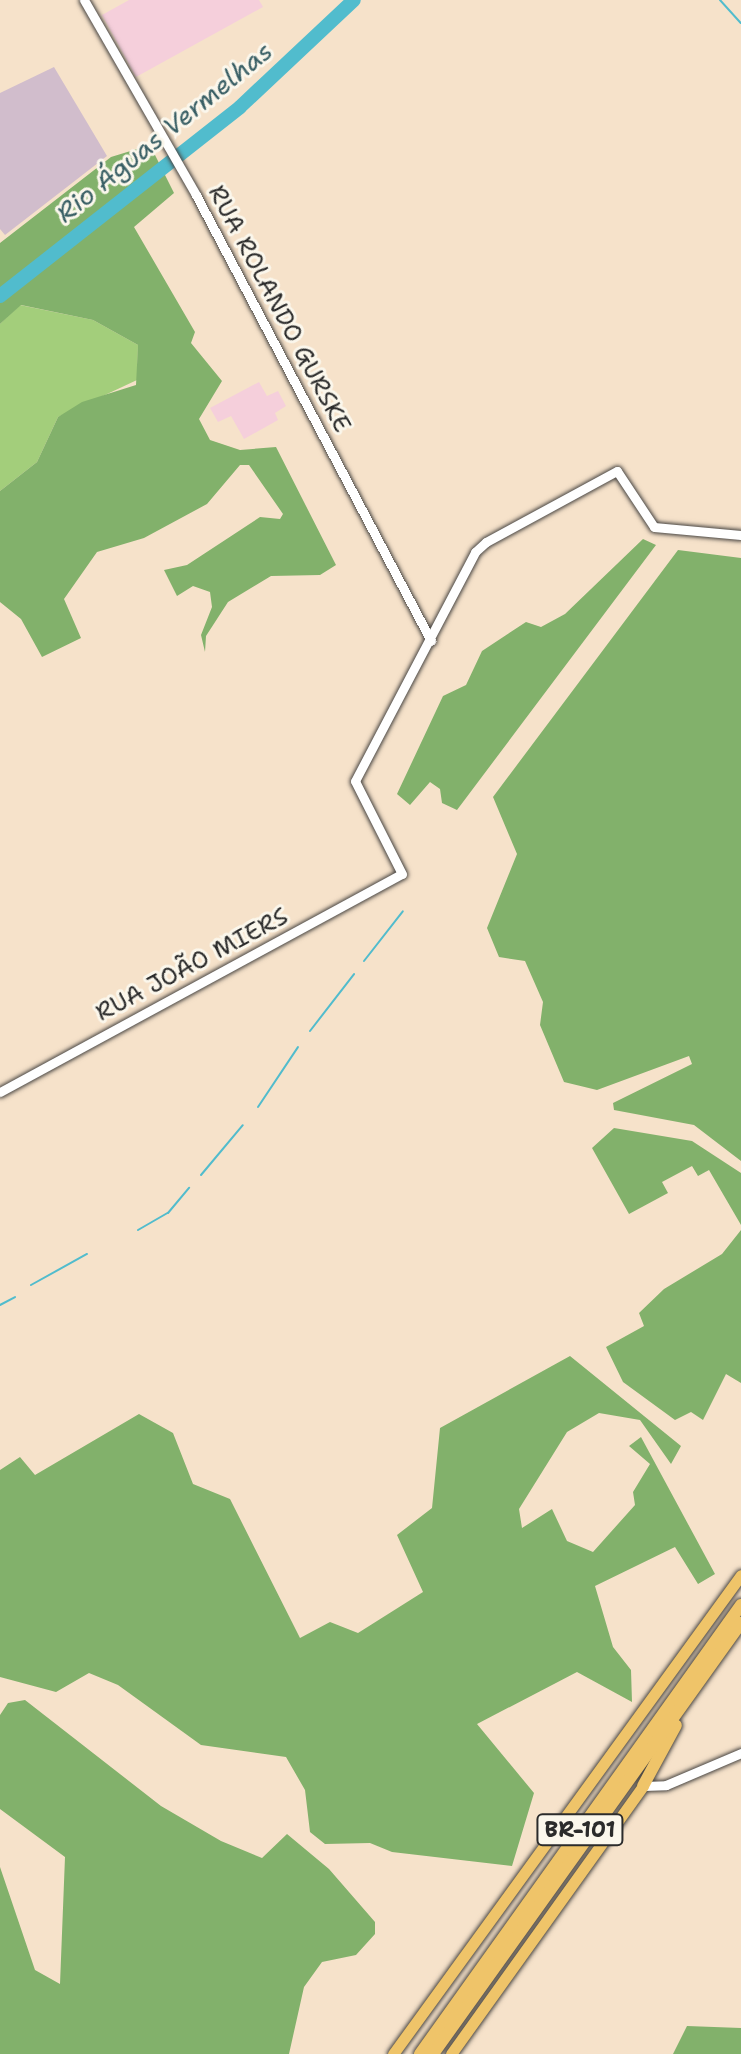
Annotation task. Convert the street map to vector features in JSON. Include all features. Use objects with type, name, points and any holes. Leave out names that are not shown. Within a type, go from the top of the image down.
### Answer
[{"type":"highway","name":"BR-101","points":[[420,2054],[741,1605]]},
{"type":"highway","name":"BR-101","points":[[433,2054],[741,1623]]},
{"type":"highway","points":[[643,1786],[704,1674]]},
{"type":"main road","points":[[393,2054],[741,1575]]},
{"type":"main road","points":[[451,2054],[643,1786]]},
{"type":"street","name":"RUA ROLANDO GURSKE","points":[[84,0],[170,149],[431,641]]},
{"type":"street","points":[[431,641],[475,552],[491,538],[617,471],[654,527],[741,535]]},
{"type":"street","name":"RUA JOÃO MIERS","points":[[0,1092],[402,874],[355,781],[431,641]]},
{"type":"street","points":[[643,1786],[666,1785],[741,1753]]},
{"type":"shaded area","points":[[129,0],[259,0],[263,7],[136,77],[102,15]]},
{"type":"shaded area","points":[[54,67],[107,156],[5,235],[0,229],[0,93]]},
{"type":"shaded area","points":[[259,382],[267,396],[278,391],[286,406],[275,413],[278,420],[244,439],[231,416],[218,422],[210,408]]},
{"type":"green space","points":[[150,145],[174,193],[134,227],[195,332],[191,343],[222,381],[199,419],[210,440],[240,450],[276,447],[336,565],[320,575],[271,576],[228,602],[206,636],[205,652],[201,635],[212,607],[210,592],[193,586],[177,596],[164,570],[187,565],[260,517],[280,519],[283,514],[249,465],[240,465],[207,504],[144,538],[97,552],[64,599],[81,638],[42,657],[21,619],[0,602],[0,491],[37,462],[58,417],[82,402],[136,385],[138,345],[93,320],[21,305],[0,324],[0,243],[111,157]]},
{"type":"green space","points":[[20,305],[93,320],[138,345],[137,380],[58,417],[37,462],[0,491],[0,324]]},
{"type":"green space","points":[[643,539],[656,545],[457,810],[442,803],[440,789],[430,782],[410,805],[397,794],[443,696],[466,685],[482,651],[526,622],[541,627],[565,614]]},
{"type":"green space","points":[[678,550],[741,558],[741,1161],[694,1125],[614,1110],[613,1103],[692,1064],[689,1056],[597,1090],[564,1082],[540,1025],[543,1002],[525,961],[499,957],[487,928],[517,854],[493,797]]},
{"type":"green space","points":[[614,1128],[692,1141],[741,1173],[741,1225],[709,1170],[698,1176],[692,1166],[662,1182],[668,1193],[629,1214],[592,1148]]},
{"type":"green space","points":[[741,1230],[741,1383],[726,1374],[703,1420],[691,1412],[675,1420],[623,1382],[606,1347],[644,1326],[639,1313],[664,1289],[722,1254]]},
{"type":"green space","points":[[570,1356],[681,1446],[671,1464],[640,1420],[599,1413],[567,1432],[519,1509],[522,1528],[552,1509],[567,1541],[593,1552],[635,1505],[633,1492],[650,1464],[629,1446],[641,1437],[715,1574],[698,1584],[675,1547],[595,1586],[613,1647],[631,1670],[632,1702],[577,1672],[477,1724],[534,1793],[512,1866],[392,1852],[370,1843],[325,1844],[310,1832],[305,1790],[286,1757],[201,1745],[118,1685],[89,1673],[56,1692],[0,1677],[0,1470],[20,1457],[35,1475],[139,1414],[173,1433],[193,1484],[230,1499],[300,1638],[330,1622],[358,1633],[423,1592],[397,1535],[432,1508],[440,1428]]},
{"type":"green space","points":[[25,1700],[161,1806],[221,1841],[262,1858],[287,1834],[329,1869],[375,1922],[375,1934],[356,1955],[322,1962],[304,1987],[289,2054],[0,2054],[0,1867],[35,1970],[60,1984],[65,1857],[0,1809],[0,1715],[8,1703]]},
{"type":"green space","points":[[687,2026],[741,2028],[741,2054],[673,2054]]},
{"type":"waterway","name":"Rio Águas Vermelhas","points":[[0,296],[240,107],[354,0]]},
{"type":"waterway","points":[[720,0],[741,23]]},
{"type":"waterway","points":[[364,961],[403,911]]},
{"type":"waterway","points":[[310,1031],[354,974]]},
{"type":"waterway","points":[[258,1107],[298,1047]]},
{"type":"waterway","points":[[201,1175],[243,1125]]},
{"type":"waterway","points":[[138,1230],[168,1213],[189,1188]]},
{"type":"waterway","points":[[31,1285],[87,1254]]},
{"type":"waterway","points":[[0,1305],[15,1297]]}]
